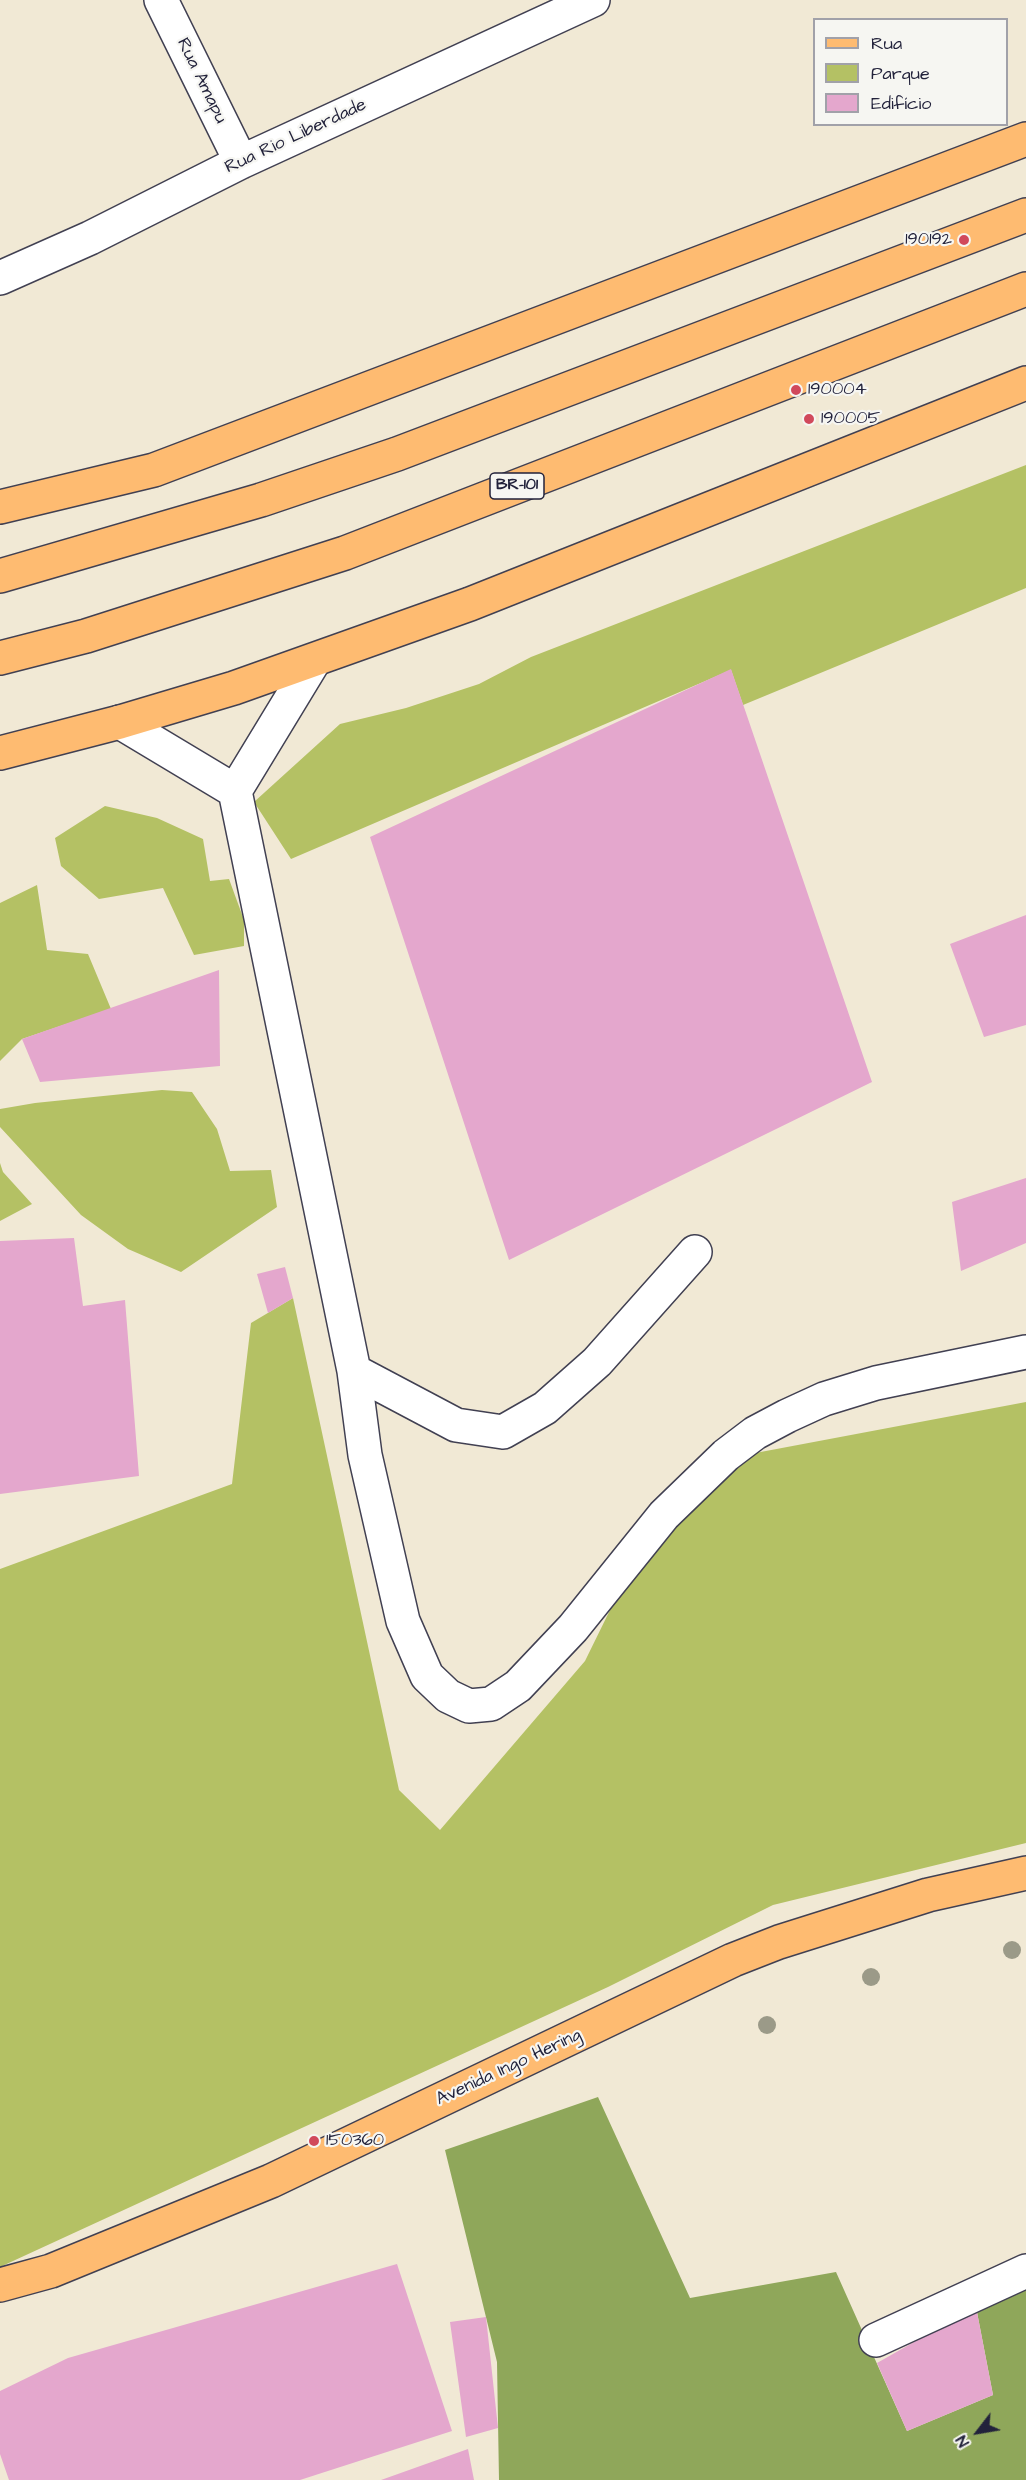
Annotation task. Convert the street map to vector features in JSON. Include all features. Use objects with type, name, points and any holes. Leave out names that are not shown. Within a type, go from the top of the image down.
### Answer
[{"type":"main road","points":[[0,507],[154,470],[1026,139]]},
{"type":"main road","points":[[0,576],[240,507],[397,454],[1026,214]]},
{"type":"main road","name":"BR-101","points":[[0,658],[86,636],[345,553],[1026,289]]},
{"type":"main road","points":[[0,753],[120,722],[314,661],[470,604],[1026,383]]},
{"type":"main road","name":"Avenida Ingo Hering","points":[[0,2286],[51,2271],[271,2181],[733,1960],[779,1942],[928,1895],[1026,1873]]},
{"type":"street","name":"Rua Amapu","points":[[161,0],[241,162]]},
{"type":"street","name":"Rua Rio Liberdade","points":[[0,278],[90,238],[241,162],[592,0]]},
{"type":"street","points":[[314,661],[235,792],[354,1371],[365,1455],[403,1621],[427,1676],[448,1696],[469,1706],[490,1704],[518,1686],[573,1628],[664,1515],[726,1455],[755,1433],[786,1416],[835,1395],[876,1383],[1026,1352]]},
{"type":"street","points":[[120,722],[235,792]]},
{"type":"street","points":[[354,1371],[456,1425],[503,1432],[545,1408],[597,1362],[695,1252]]},
{"type":"street","points":[[876,2340],[1026,2271]]},
{"type":"green space","points":[[1026,465],[1026,588],[743,705],[731,670],[291,859],[254,802],[340,724],[406,708],[479,684],[531,657]]},
{"type":"green space","points":[[105,806],[157,818],[203,839],[210,881],[229,879],[244,920],[244,946],[194,955],[163,888],[99,899],[61,866],[55,838]]},
{"type":"green space","points":[[37,885],[47,950],[88,954],[111,1009],[22,1039],[0,1061],[0,903]]},
{"type":"green space","points":[[162,1090],[192,1092],[217,1129],[230,1171],[271,1170],[277,1207],[181,1272],[128,1249],[81,1215],[0,1127],[0,1109],[35,1103]]},
{"type":"green space","points":[[0,1163],[3,1172],[32,1204],[0,1221]]},
{"type":"green space","points":[[293,1298],[399,1790],[440,1830],[585,1661],[637,1555],[750,1454],[1026,1402],[1026,1843],[773,1905],[608,1987],[0,2267],[0,1569],[232,1484],[251,1323]]},
{"type":"green space","points":[[598,2097],[690,2298],[836,2272],[907,2431],[993,2395],[976,2307],[1026,2278],[1026,2480],[499,2480],[497,2362],[445,2150]]},
{"type":"building","points":[[731,669],[872,1082],[509,1260],[370,837]]},
{"type":"building","points":[[1026,915],[1026,1025],[984,1037],[950,944]]},
{"type":"building","points":[[219,970],[220,1066],[40,1082],[22,1039]]},
{"type":"building","points":[[1026,1178],[1026,1243],[961,1271],[952,1202]]},
{"type":"building","points":[[74,1238],[83,1306],[125,1300],[139,1476],[0,1494],[0,1241]]},
{"type":"building","points":[[285,1267],[293,1298],[268,1313],[257,1274]]},
{"type":"building","points":[[397,2264],[452,2431],[300,2480],[9,2480],[0,2454],[0,2391],[68,2358]]},
{"type":"building","points":[[976,2307],[993,2395],[907,2431],[877,2363]]},
{"type":"building","points":[[486,2317],[498,2428],[466,2437],[450,2322]]},
{"type":"building","points":[[468,2449],[474,2480],[381,2480]]},
{"type":"place","name":"190192","points":[[964,240]]},
{"type":"place","name":"190004","points":[[796,390]]},
{"type":"place","name":"190005","points":[[809,419]]},
{"type":"place","name":"150360","points":[[314,2141]]}]
